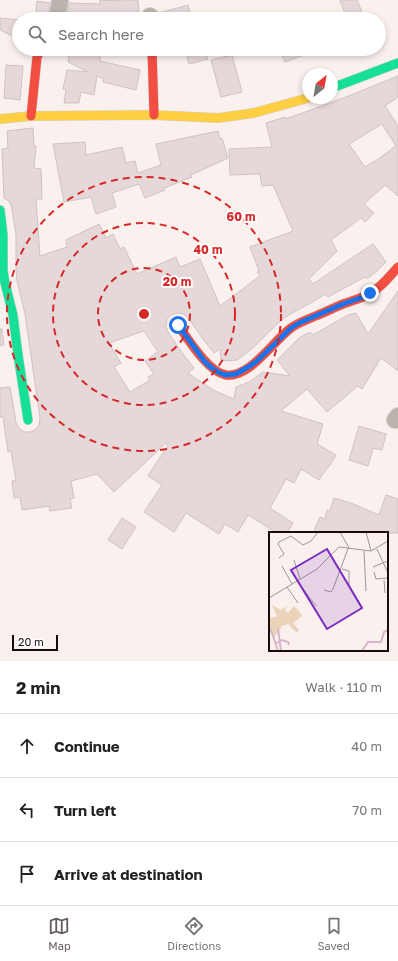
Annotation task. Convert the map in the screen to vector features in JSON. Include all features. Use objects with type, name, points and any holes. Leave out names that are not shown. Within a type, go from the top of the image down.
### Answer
[{"type":"street","points":[[58,12],[60,0]]},
{"type":"street","points":[[31,116],[38,56]]},
{"type":"street","points":[[152,56],[154,114]]},
{"type":"street","points":[[338,86],[398,63]]},
{"type":"street","points":[[0,119],[31,116],[154,114],[218,118],[254,113],[302,100]]},
{"type":"street","points":[[0,210],[3,235],[4,283],[13,315],[28,420]]},
{"type":"street","points":[[178,325],[205,362],[212,368],[225,375],[236,374],[258,360],[291,328],[328,310],[370,293],[382,284],[398,267]]},
{"type":"building","points":[[100,0],[138,0],[139,12],[68,12],[69,3],[100,4]]},
{"type":"building","points":[[340,0],[357,0],[362,12],[344,12]]},
{"type":"building","points":[[37,1],[50,3],[49,12],[36,12]]},
{"type":"building","points":[[188,5],[190,12],[163,12]]},
{"type":"building","points":[[0,18],[12,19],[12,36],[0,30]]},
{"type":"building","points":[[69,56],[100,56],[100,61],[140,70],[136,90],[103,82],[104,79],[97,76],[94,95],[81,92],[79,103],[64,103],[66,90],[63,89],[67,70],[88,72],[68,62]]},
{"type":"building","points":[[187,56],[207,56],[208,59],[189,64]]},
{"type":"building","points":[[232,56],[242,92],[221,97],[211,60]]},
{"type":"building","points":[[282,56],[301,56],[285,62]]},
{"type":"building","points":[[6,65],[23,66],[20,100],[4,98]]},
{"type":"building","points":[[398,76],[398,97],[385,106],[398,126],[398,196],[385,185],[364,204],[374,213],[365,222],[361,218],[331,240],[337,251],[309,279],[313,284],[373,244],[386,262],[367,279],[365,277],[328,297],[326,294],[287,316],[253,348],[237,360],[224,361],[221,359],[220,349],[214,353],[184,314],[177,313],[171,315],[167,320],[166,326],[168,332],[194,368],[188,373],[213,390],[234,399],[236,387],[249,382],[263,372],[290,376],[277,360],[299,338],[310,332],[313,335],[348,315],[356,313],[368,334],[398,291],[398,371],[381,358],[362,389],[358,386],[327,412],[307,389],[281,411],[323,424],[317,444],[336,455],[319,480],[301,469],[294,483],[286,479],[270,508],[293,523],[288,532],[275,532],[248,515],[238,532],[225,524],[219,534],[186,513],[174,532],[144,512],[162,485],[148,476],[168,445],[166,443],[114,492],[97,474],[71,481],[74,498],[70,499],[72,508],[50,511],[49,506],[22,510],[20,497],[14,498],[12,481],[16,480],[11,451],[8,452],[3,417],[0,417],[0,388],[10,387],[16,422],[19,428],[24,432],[35,430],[39,425],[40,418],[25,314],[17,281],[16,235],[12,209],[10,202],[4,198],[2,149],[8,148],[7,131],[33,128],[34,146],[36,146],[34,168],[41,169],[42,199],[36,199],[40,256],[67,247],[66,240],[99,224],[106,238],[113,234],[120,249],[124,247],[137,274],[176,257],[180,267],[200,259],[220,306],[260,276],[257,272],[259,271],[250,247],[293,231],[273,185],[262,186],[260,174],[230,175],[229,149],[272,147],[266,123],[285,117],[285,119],[327,104],[338,104],[338,100]],"holes":[[[382,124],[396,146],[365,167],[349,144]],[[144,331],[158,352],[145,361],[154,374],[148,377],[150,380],[130,392],[114,367],[121,363],[109,343]]]},
{"type":"building","points":[[218,131],[220,139],[222,138],[228,158],[191,175],[192,177],[164,188],[165,190],[145,198],[139,184],[112,193],[116,207],[96,214],[91,197],[64,202],[53,144],[85,142],[86,155],[122,147],[126,163],[135,161],[138,173],[161,165],[156,144]]},
{"type":"building","points":[[0,329],[2,329],[4,345],[0,346]]},
{"type":"building","points":[[359,426],[386,434],[382,450],[373,448],[368,466],[349,460]]},
{"type":"building","points":[[386,495],[398,499],[398,533],[313,532],[320,517],[325,519],[327,510],[330,511],[334,498],[351,503],[379,515]]},
{"type":"building","points":[[122,518],[136,527],[122,549],[108,540]]},
{"type":"traffic: fast","points":[[338,86],[398,63]]},
{"type":"traffic: fast","points":[[0,210],[3,235],[3,270],[13,315],[28,420]]},
{"type":"traffic: slow","points":[[0,119],[31,116],[154,115],[218,118],[254,113],[302,100]]},
{"type":"traffic: jam","points":[[31,116],[38,56]]},
{"type":"traffic: jam","points":[[152,56],[154,115]]},
{"type":"traffic: jam","points":[[178,325],[199,354],[212,368],[219,373],[226,375],[235,374],[244,371],[261,358],[284,334],[294,326],[373,292],[398,267]]},
{"type":"route","points":[[178,325],[205,362],[212,368],[225,375],[236,374],[258,360],[291,328],[299,323],[366,296],[370,293]]}]
